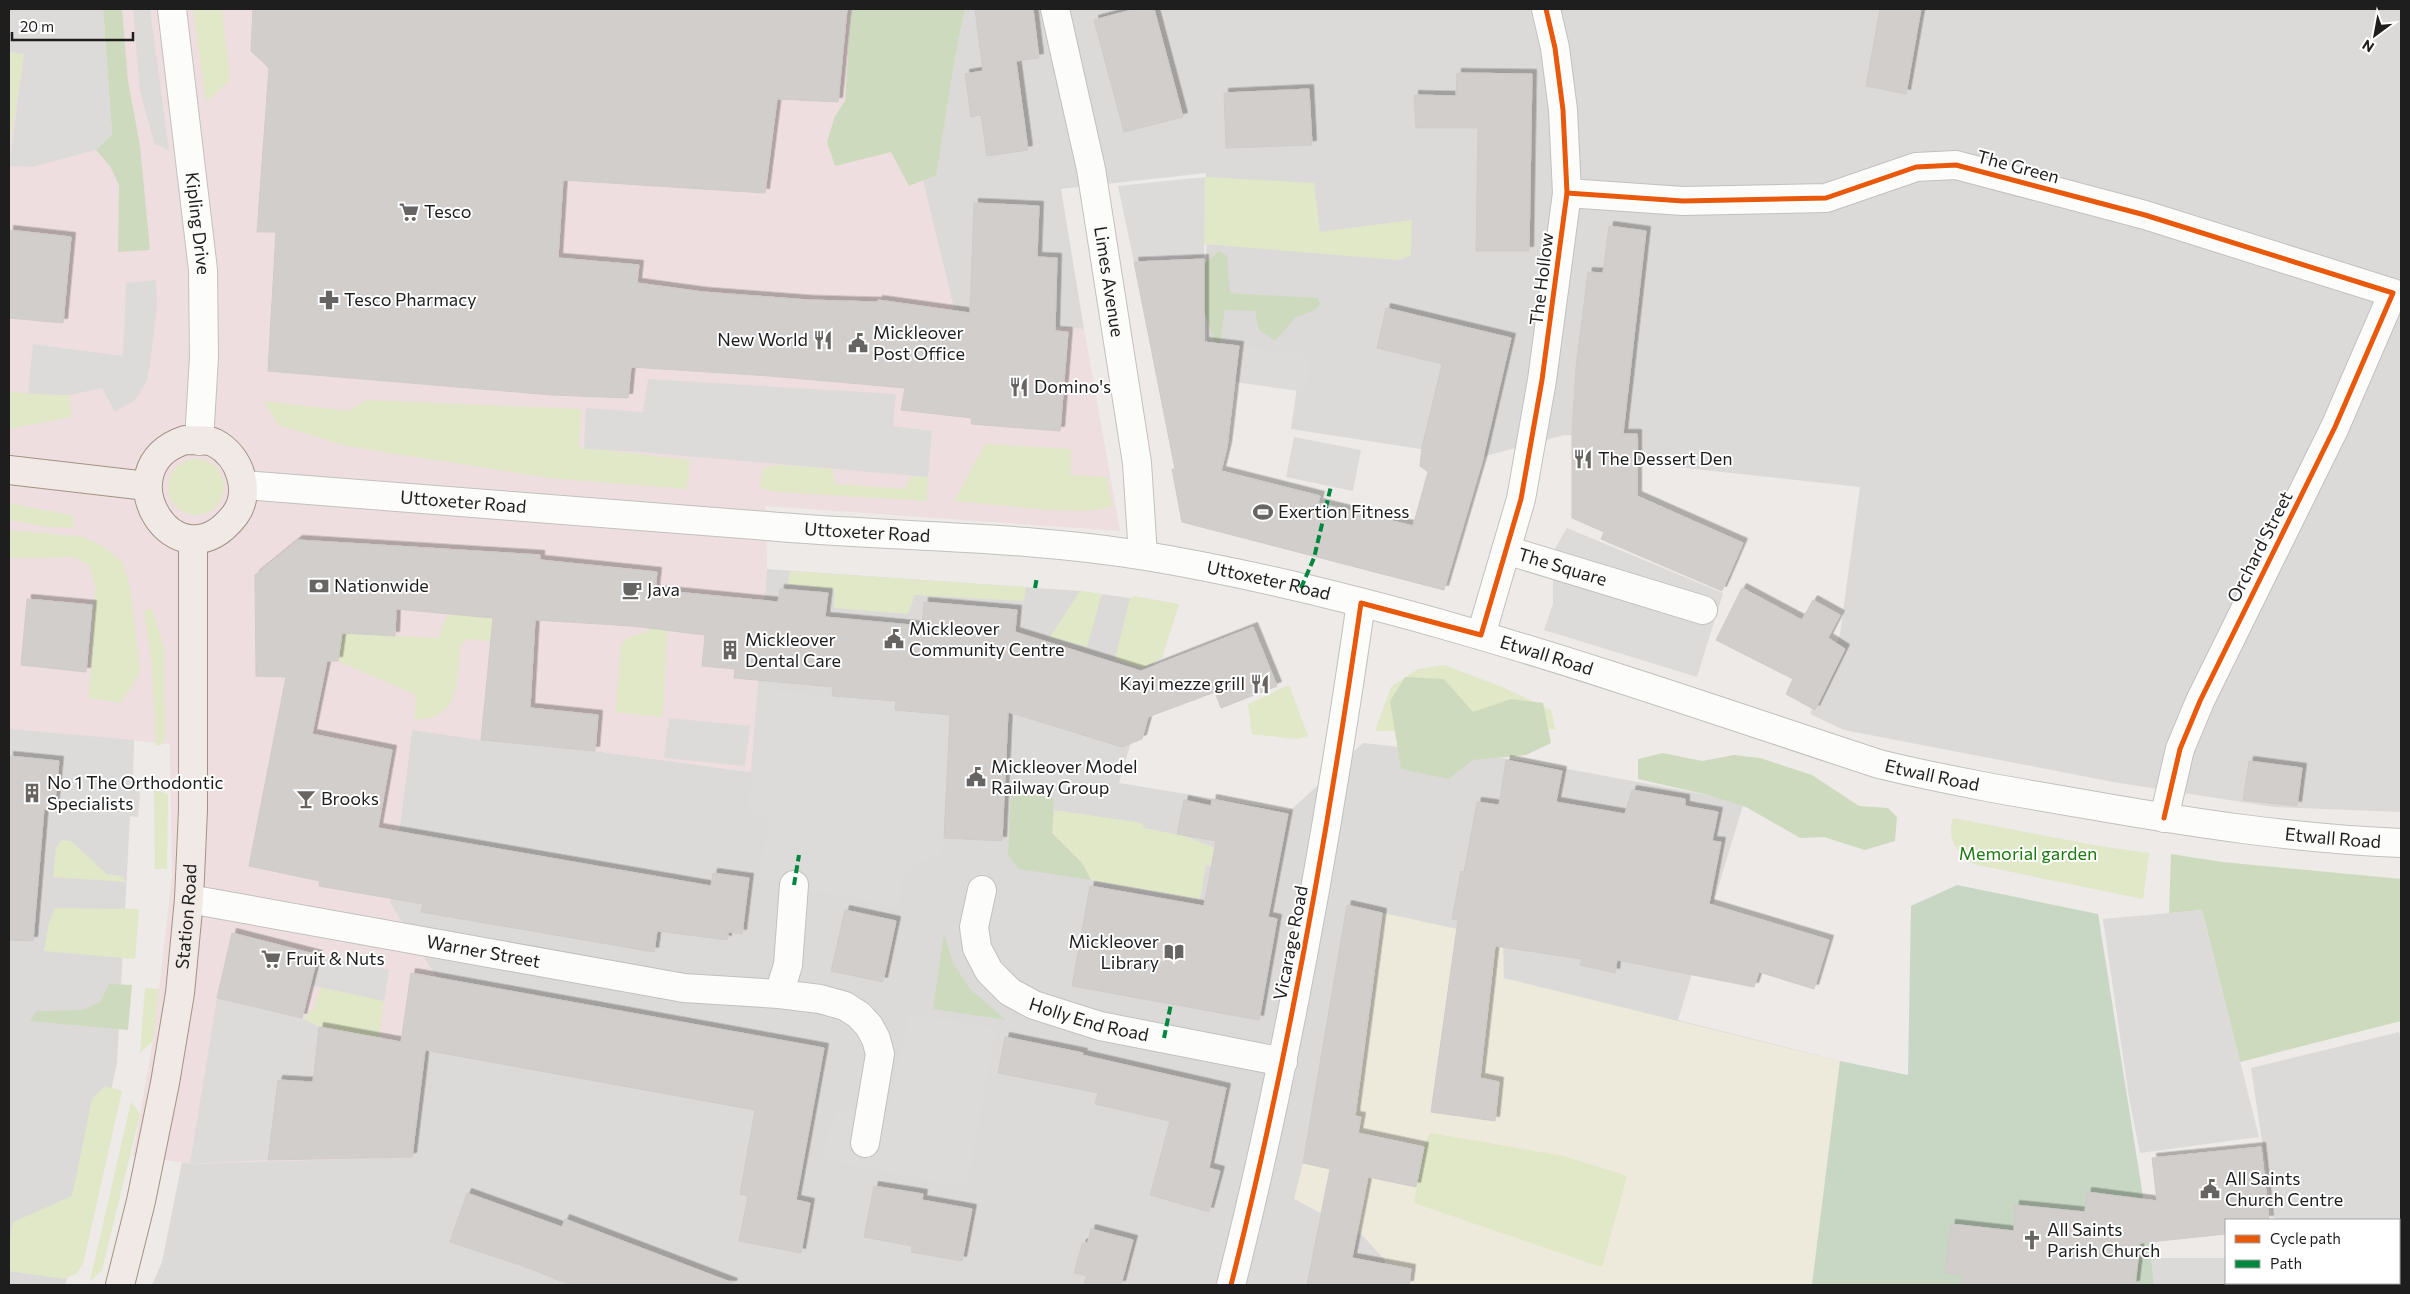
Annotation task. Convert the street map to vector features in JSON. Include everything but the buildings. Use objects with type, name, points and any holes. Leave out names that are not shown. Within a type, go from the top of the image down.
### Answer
[{"type":"main road","points":[[185,440],[199,441],[214,442],[230,454],[238,468],[244,485],[238,511],[228,524],[216,534],[193,541],[177,535],[164,526],[150,507],[147,486],[152,469],[170,445],[185,440]]},
{"type":"main road","points":[[9,470],[147,486]]},
{"type":"main road","name":"Station Road","points":[[120,1285],[137,1220],[165,1083],[180,993],[189,899],[192,810],[193,541]]},
{"type":"street","name":"Kipling Drive","points":[[172,9],[203,270],[204,357],[199,441]]},
{"type":"street","name":"Limes Avenue","points":[[1054,9],[1091,169],[1137,463],[1143,555]]},
{"type":"street","name":"The Hollow","points":[[1506,550],[1521,499],[1542,380],[1567,193],[1563,110],[1555,48],[1546,9]]},
{"type":"street","name":"The Green","points":[[1567,193],[1683,201],[1826,198],[1916,167],[1956,165],[2145,215],[2393,293]]},
{"type":"street","name":"Orchard Street","points":[[2164,818],[2180,749],[2200,701],[2335,427],[2393,293]]},
{"type":"street","name":"Uttoxeter Road","points":[[244,485],[778,527],[1048,544],[1143,555],[1254,576],[1481,635]]},
{"type":"street","name":"The Square","points":[[1481,635],[1506,550],[1704,610]]},
{"type":"street","name":"Vicarage Road","points":[[1231,1285],[1263,1155],[1282,1062],[1331,802],[1361,603]]},
{"type":"street","name":"Etwall Road","points":[[1481,635],[1879,764],[1940,779],[2164,818],[2266,832],[2401,843]]},
{"type":"street","points":[[779,994],[788,965],[794,885]]},
{"type":"street","name":"Holly End Road","points":[[982,890],[974,927],[977,948],[989,971],[1010,992],[1034,1005],[1100,1026],[1282,1062]]},
{"type":"street","name":"Warner Street","points":[[189,899],[684,988],[779,994],[820,999],[845,1006],[859,1015],[869,1026],[876,1039],[880,1054],[865,1143]]},
{"type":"shaded area","points":[[9,9],[886,9],[908,138],[923,181],[957,322],[1084,329],[1120,531],[766,506],[767,569],[751,772],[595,751],[481,740],[412,730],[390,903],[436,977],[412,1157],[190,1164],[133,1155],[153,1041],[172,877],[170,744],[9,729]]},
{"type":"shaded area","points":[[9,9],[103,9],[112,134],[96,150],[32,167],[9,166],[24,54],[9,52]]},
{"type":"shaded area","points":[[133,9],[150,9],[169,151],[154,143],[140,91]]},
{"type":"shaded area","points":[[917,9],[2401,9],[2401,812],[2274,807],[2119,783],[1844,730],[1810,714],[1840,634],[1860,487],[1639,463],[1639,437],[1564,435],[1478,458],[1291,429],[1301,359],[1207,349],[1206,173],[1061,189],[1084,329],[957,322],[923,181]]},
{"type":"shaded area","points":[[1205,177],[1204,259],[1134,262],[1118,186]]},
{"type":"shaded area","points":[[156,280],[157,306],[147,381],[135,400],[115,412],[102,388],[70,395],[28,394],[33,344],[123,356],[126,283]]},
{"type":"shaded area","points":[[1239,346],[1310,356],[1305,392],[1235,382]]},
{"type":"shaded area","points":[[648,379],[896,394],[893,426],[932,431],[928,477],[640,452],[584,449],[586,408],[643,412]]},
{"type":"shaded area","points":[[1294,437],[1361,450],[1353,491],[1286,477]]},
{"type":"shaded area","points":[[1567,528],[1723,593],[1697,677],[1544,630],[1553,604],[1553,552]]},
{"type":"shaded area","points":[[767,569],[1080,591],[1172,604],[1119,783],[1290,811],[1363,743],[1520,760],[1744,802],[1678,1020],[1840,1061],[1812,1285],[152,1285],[162,1262],[182,1162],[191,1164],[305,1159],[425,1050],[436,977],[390,903],[412,729],[481,740],[595,751],[750,772]]},
{"type":"shaded area","points":[[763,689],[896,702],[895,709],[950,714],[942,854],[917,862],[902,873],[899,908],[758,877],[771,817],[749,812],[757,690]]},
{"type":"shaded area","points":[[669,718],[750,726],[745,766],[664,758]]},
{"type":"shaded area","points":[[9,729],[134,740],[117,1063],[76,1252],[65,1285],[9,1285]]},
{"type":"shaded area","points":[[9,729],[134,740],[133,784],[140,793],[138,817],[54,810],[57,782],[53,761],[9,756]]},
{"type":"shaded area","points":[[1347,905],[1457,929],[1503,942],[1504,978],[1840,1061],[1812,1285],[1392,1285],[1384,1259],[1361,1234],[1294,1199],[1303,1163]]},
{"type":"shaded area","points":[[2202,910],[2259,1137],[2140,1153],[2129,1098],[2103,919]]},
{"type":"shaded area","points":[[318,955],[389,970],[384,1001],[310,985]]},
{"type":"shaded area","points":[[217,998],[302,1018],[319,1027],[313,1082],[278,1080],[268,1160],[190,1164]]},
{"type":"shaded area","points":[[909,1014],[996,1028],[966,1188],[822,1159],[836,1109],[887,1119]]},
{"type":"shaded area","points":[[2399,1032],[2401,1039],[2401,1285],[2154,1285],[2151,1258],[2225,1258],[2225,1284],[2400,1284],[2400,1219],[2274,1219],[2251,1068]]},
{"type":"green space","points":[[103,9],[122,9],[128,81],[140,146],[150,250],[118,252],[119,185],[110,166],[96,150],[112,134]]},
{"type":"green space","points":[[193,9],[222,9],[230,80],[206,103]]},
{"type":"green space","points":[[851,9],[965,9],[936,175],[909,186],[891,152],[835,166],[827,142],[835,116],[845,101]]},
{"type":"green space","points":[[9,52],[24,54],[11,141],[9,141]]},
{"type":"green space","points":[[1205,177],[1314,183],[1320,232],[1412,220],[1411,255],[1399,260],[1204,244]]},
{"type":"green space","points":[[1219,251],[1227,256],[1230,293],[1318,298],[1320,305],[1315,310],[1296,317],[1275,341],[1259,330],[1255,311],[1225,310],[1220,344],[1216,344],[1204,312],[1204,264]]},
{"type":"green space","points":[[9,392],[70,395],[71,417],[9,429]]},
{"type":"green space","points":[[366,400],[581,409],[579,447],[690,460],[687,489],[549,478],[346,446],[278,425],[264,401],[348,411]]},
{"type":"green space","points":[[985,444],[1071,449],[1071,475],[1107,477],[1112,506],[1082,511],[1036,509],[954,501]]},
{"type":"green space","points":[[196,459],[207,461],[216,467],[222,476],[224,487],[222,498],[216,507],[207,513],[196,515],[185,513],[176,507],[170,498],[168,487],[170,476],[176,467],[185,461]]},
{"type":"green space","points":[[779,465],[832,469],[835,484],[904,489],[911,476],[928,477],[927,501],[776,492],[760,488],[763,468]]},
{"type":"green space","points":[[9,503],[74,516],[73,528],[49,527],[9,520]]},
{"type":"green space","points":[[9,530],[84,537],[103,546],[123,563],[130,587],[140,672],[121,703],[89,698],[95,587],[89,566],[75,557],[9,558]]},
{"type":"green space","points":[[790,571],[1026,587],[1024,601],[915,595],[908,614],[834,608],[834,589],[788,584]]},
{"type":"green space","points":[[1080,591],[1102,594],[1087,647],[1050,637]]},
{"type":"green space","points":[[1134,596],[1179,604],[1162,658],[1142,668],[1115,659],[1130,598]]},
{"type":"green space","points":[[152,608],[164,649],[165,739],[161,745],[156,746],[152,667],[144,611]]},
{"type":"green space","points":[[469,610],[493,614],[491,641],[467,639],[460,646],[458,672],[453,696],[448,706],[440,714],[429,718],[414,719],[416,695],[338,661],[342,633],[438,638],[448,614],[464,615]]},
{"type":"green space","points":[[668,612],[663,717],[616,712],[621,645],[627,638],[643,633]]},
{"type":"green space","points":[[1445,665],[1502,687],[1551,710],[1555,729],[1375,731],[1391,687],[1418,669]]},
{"type":"green space","points":[[1405,677],[1444,679],[1473,712],[1511,699],[1543,703],[1551,743],[1526,755],[1473,760],[1449,779],[1401,769],[1390,701]]},
{"type":"green space","points":[[1289,685],[1308,736],[1297,739],[1252,734],[1248,704]]},
{"type":"green space","points":[[1663,753],[1702,761],[1734,755],[1760,758],[1812,775],[1859,806],[1888,808],[1897,817],[1895,841],[1865,850],[1824,837],[1800,838],[1746,807],[1708,795],[1638,779],[1638,759]]},
{"type":"green space","points":[[1038,787],[1054,798],[1052,833],[1082,863],[1091,880],[1019,869],[1008,855],[1011,788]]},
{"type":"green space","points":[[154,788],[168,795],[167,869],[155,869]]},
{"type":"green space","points":[[1054,810],[1142,823],[1144,828],[1185,836],[1215,848],[1212,865],[1206,865],[1200,899],[1091,880],[1082,863],[1052,833]]},
{"type":"green space","name":"Memorial garden","points":[[1953,818],[2099,846],[2149,853],[2143,899],[1973,864],[1954,844],[1951,833]]},
{"type":"green space","points":[[62,840],[71,841],[107,874],[122,876],[126,882],[53,877],[56,848]]},
{"type":"green space","points":[[2171,854],[2222,862],[2401,879],[2401,1021],[2240,1062],[2202,910],[2169,913]]},
{"type":"green space","name":"All Saints Parish Church","points":[[1957,885],[2098,914],[2148,1228],[2154,1285],[1812,1285],[1840,1061],[1908,1075],[1911,906]]},
{"type":"green space","points":[[55,908],[139,909],[135,959],[44,951],[49,922]]},
{"type":"green space","points":[[944,933],[953,963],[970,989],[1006,1020],[933,1009]]},
{"type":"green space","points":[[109,984],[132,985],[128,1030],[30,1021],[37,1011],[84,1010],[100,1002]]},
{"type":"green space","points":[[320,987],[384,1001],[379,1038],[319,1027],[305,1020],[307,1014],[315,1008]]},
{"type":"green space","points":[[145,988],[159,989],[153,1041],[140,1053]]},
{"type":"green space","points":[[105,1086],[122,1091],[83,1264],[76,1274],[64,1279],[9,1271],[9,1245],[13,1222],[72,1196],[92,1099]]},
{"type":"green space","points":[[131,1102],[140,1114],[102,1270],[90,1281]]},
{"type":"green space","points":[[1430,1133],[1563,1156],[1627,1176],[1602,1267],[1414,1203],[1424,1147]]},
{"type":"marked path","points":[[1301,588],[1314,558],[1331,486]]},
{"type":"marked path","points":[[1035,588],[1037,577]]},
{"type":"marked path","points":[[794,885],[799,855]]},
{"type":"marked path","points":[[1164,1038],[1171,1004]]},
{"type":"cycle path","points":[[1231,1285],[1271,1116],[1305,946],[1335,775],[1361,603],[1481,635],[1521,499],[1542,380],[1567,193],[1563,110],[1555,48],[1546,9]]},
{"type":"cycle path","points":[[1567,193],[1683,201],[1826,198],[1916,167],[1956,165],[2145,215],[2393,293],[2335,427],[2200,701],[2180,749],[2164,818]]},
{"type":"place","name":"Tesco","points":[[409,212]]},
{"type":"place","name":"Tesco Pharmacy","points":[[329,300]]},
{"type":"place","name":"New World","points":[[823,340]]},
{"type":"place","name":"Mickleover Post Office","points":[[858,343]]},
{"type":"place","name":"Domino's","points":[[1019,387]]},
{"type":"place","name":"The Dessert Den","points":[[1583,459]]},
{"type":"place","name":"Exertion Fitness","points":[[1263,512]]},
{"type":"place","name":"Nationwide","points":[[319,586]]},
{"type":"place","name":"Java","points":[[632,590]]},
{"type":"place","name":"Mickleover Community Centre","points":[[894,639]]},
{"type":"place","name":"Mickleover Dental Care","points":[[730,650]]},
{"type":"place","name":"Kayi mezze grill","points":[[1260,684]]},
{"type":"place","name":"Mickleover Model Railway Group","points":[[976,777]]},
{"type":"place","name":"No 1 The Orthodontic Specialists","points":[[32,793]]},
{"type":"place","name":"Brooks","points":[[306,799]]},
{"type":"place","name":"Mickleover Library","points":[[1174,952]]},
{"type":"place","name":"Fruit & Nuts","points":[[271,959]]},
{"type":"place","name":"All Saints Church Centre","points":[[2210,1189]]},
{"type":"place","name":"All Saints Parish Church","points":[[2032,1240]]}]
